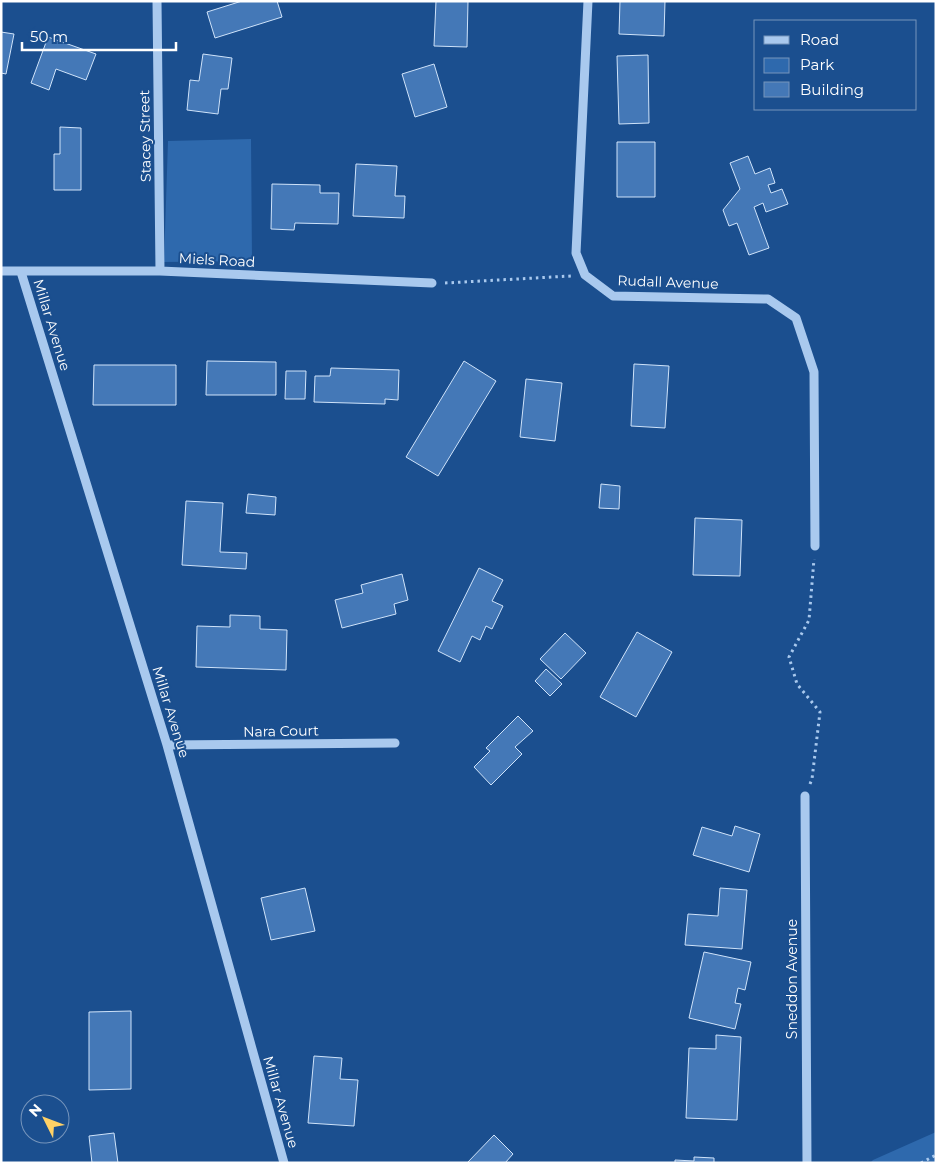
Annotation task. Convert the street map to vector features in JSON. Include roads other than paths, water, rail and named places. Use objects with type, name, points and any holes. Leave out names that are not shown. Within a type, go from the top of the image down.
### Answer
[{"type":"street","name":"Stacey Street","points":[[157,1],[160,271]]},
{"type":"street","name":"Rudall Avenue","points":[[588,1],[576,253],[584,275],[613,296],[768,299],[796,318],[814,372],[816,546]]},
{"type":"street","name":"Miels Road","points":[[1,271],[160,271],[432,283]]},
{"type":"street","name":"Millar Avenue","points":[[21,272],[167,745],[284,1163]]},
{"type":"street","name":"Nara Court","points":[[167,745],[395,743]]},
{"type":"street","name":"Sneddon Avenue","points":[[805,796],[807,1163]]}]
